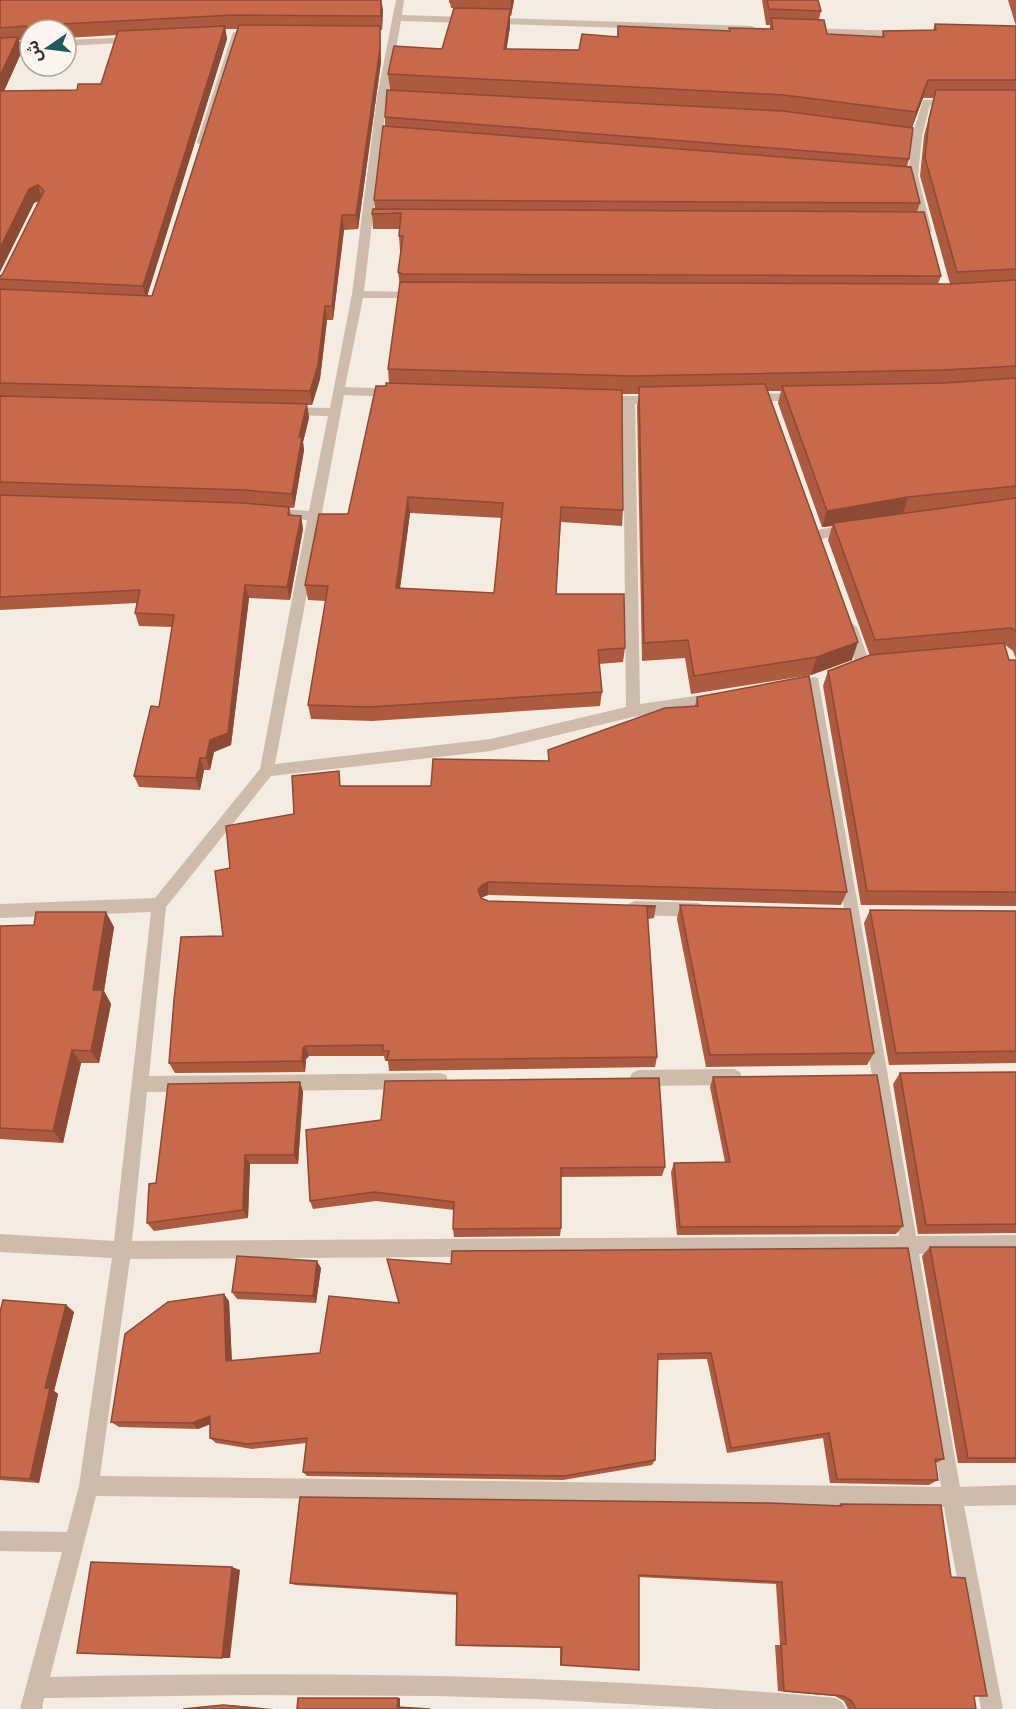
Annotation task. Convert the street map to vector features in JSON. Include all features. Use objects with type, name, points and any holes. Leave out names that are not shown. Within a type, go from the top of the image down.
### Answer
[{"type":"street","points":[[32,1709],[89,1486],[122,1250],[159,904],[267,771],[314,516],[373,219],[387,97],[387,35],[396,6],[766,30]]},
{"type":"street","points":[[790,30],[909,34]]},
{"type":"street","points":[[200,151],[236,34]]},
{"type":"street","points":[[78,43],[148,39]]},
{"type":"street","points":[[0,46],[18,45]]},
{"type":"street","points":[[931,243],[913,176],[917,136],[926,102],[960,102]]},
{"type":"street","points":[[906,135],[917,136]]},
{"type":"street","points":[[901,175],[913,176]]},
{"type":"street","points":[[913,222],[925,222]]},
{"type":"street","points":[[358,294],[430,295]]},
{"type":"street","points":[[340,391],[409,394]]},
{"type":"street","points":[[733,398],[770,403],[813,397]]},
{"type":"street","points":[[594,399],[664,400]]},
{"type":"street","points":[[629,400],[633,711]]},
{"type":"street","points":[[275,411],[335,412]]},
{"type":"street","points":[[257,511],[314,516]]},
{"type":"street","points":[[817,535],[860,528]]},
{"type":"street","points":[[844,610],[864,665]]},
{"type":"street","points":[[812,682],[852,914],[874,1076],[908,1245],[992,1709]]},
{"type":"street","points":[[267,771],[491,745],[633,711],[734,695]]},
{"type":"street","points":[[0,911],[159,904]]},
{"type":"street","points":[[617,908],[711,910]]},
{"type":"street","points":[[874,1076],[902,1075]]},
{"type":"street","points":[[617,1079],[748,1077]]},
{"type":"street","points":[[140,1084],[462,1080]]},
{"type":"street","points":[[0,1243],[122,1250],[1016,1244]]},
{"type":"street","points":[[89,1486],[952,1497],[1016,1495]]},
{"type":"street","points":[[0,1541],[76,1542]]},
{"type":"street","points":[[37,1688],[228,1683],[418,1684],[609,1691],[835,1709]]},
{"type":"building","points":[[0,0],[381,0],[381,16],[234,15],[78,23],[78,18],[18,18],[18,27],[0,28]]},
{"type":"building","points":[[767,0],[818,0],[821,11],[769,9]]},
{"type":"building","points":[[454,8],[510,9],[504,49],[579,50],[582,34],[618,37],[618,26],[730,31],[729,28],[773,29],[771,18],[824,20],[827,34],[884,37],[883,31],[936,30],[935,24],[1016,26],[1016,80],[928,80],[916,112],[784,95],[388,74],[394,46],[442,49]]},
{"type":"building","points":[[239,25],[380,26],[380,48],[356,215],[342,215],[332,306],[325,306],[318,365],[310,391],[0,383],[0,289],[152,296]]},
{"type":"building","points":[[225,26],[143,286],[0,279],[44,191],[38,185],[29,189],[0,248],[0,91],[77,90],[78,84],[101,84],[118,31]]},
{"type":"building","points":[[18,37],[0,76],[0,38]]},
{"type":"building","points":[[387,90],[783,111],[913,128],[909,159],[385,117]]},
{"type":"building","points":[[936,90],[1016,90],[1016,269],[957,272],[925,158],[929,119]]},
{"type":"building","points":[[383,126],[911,167],[920,203],[374,200]]},
{"type":"building","points":[[373,209],[924,212],[941,276],[402,274],[398,272],[403,236],[399,236],[401,213],[372,214]]},
{"type":"building","points":[[1016,280],[1016,366],[944,370],[631,376],[388,369],[400,282],[951,284]]},
{"type":"building","points":[[1016,378],[1016,486],[908,497],[827,511],[782,386],[944,383]]},
{"type":"building","points":[[386,383],[622,390],[623,510],[561,507],[556,594],[624,594],[625,648],[598,650],[602,692],[370,707],[308,705],[328,586],[305,585],[319,514],[348,514],[376,386],[386,386]],"holes":[[[408,497],[503,503],[494,593],[396,588]]]},
{"type":"building","points":[[765,384],[858,642],[817,657],[694,676],[688,640],[644,643],[639,387]]},
{"type":"building","points":[[0,396],[307,404],[299,437],[302,437],[292,494],[243,490],[0,482]]},
{"type":"building","points":[[0,495],[243,503],[289,507],[288,515],[301,516],[287,587],[245,585],[228,733],[210,740],[206,758],[200,758],[196,778],[134,776],[151,706],[159,707],[174,615],[135,613],[140,590],[0,597]]},
{"type":"building","points":[[1016,498],[1016,631],[1011,628],[875,640],[833,523]]},
{"type":"building","points":[[1004,643],[1009,660],[1016,660],[1016,892],[867,891],[828,671],[870,655]]},
{"type":"building","points":[[809,676],[847,892],[488,882],[478,890],[481,898],[488,901],[656,906],[647,907],[657,1057],[387,1060],[389,1051],[383,1051],[383,1045],[305,1046],[302,1061],[169,1063],[181,937],[223,936],[215,871],[230,868],[226,826],[294,814],[292,776],[339,771],[340,786],[431,786],[433,759],[549,761],[548,750],[665,708],[698,706],[697,697]]},
{"type":"building","points":[[680,905],[850,909],[874,1053],[710,1055]]},
{"type":"building","points":[[870,910],[1016,911],[1016,1051],[896,1053]]},
{"type":"building","points":[[36,912],[106,912],[93,990],[103,990],[91,1051],[72,1050],[53,1131],[0,1128],[0,926],[34,925]]},
{"type":"building","points":[[1016,1072],[1016,1224],[926,1225],[900,1073]]},
{"type":"building","points":[[877,1075],[903,1226],[680,1227],[674,1163],[730,1162],[713,1077]]},
{"type":"building","points":[[659,1078],[665,1167],[561,1168],[561,1228],[453,1229],[454,1202],[374,1192],[310,1201],[306,1130],[381,1120],[385,1081]]},
{"type":"building","points":[[300,1082],[294,1155],[245,1155],[243,1210],[147,1223],[149,1184],[156,1183],[168,1084]]},
{"type":"building","points":[[930,1247],[1016,1247],[1016,1458],[968,1458]]},
{"type":"building","points":[[908,1248],[944,1459],[935,1459],[938,1480],[837,1479],[829,1433],[731,1448],[711,1353],[658,1354],[655,1460],[564,1476],[303,1472],[307,1438],[247,1444],[210,1438],[210,1416],[192,1423],[111,1422],[125,1334],[168,1302],[224,1294],[226,1361],[320,1353],[329,1296],[399,1303],[387,1259],[451,1264],[452,1251]]},
{"type":"building","points":[[237,1256],[317,1261],[313,1296],[232,1292]]},
{"type":"building","points":[[3,1300],[66,1305],[45,1388],[50,1388],[30,1479],[0,1477],[0,1312]]},
{"type":"building","points":[[300,1497],[842,1506],[841,1504],[941,1505],[951,1577],[965,1578],[987,1696],[974,1696],[976,1709],[856,1709],[852,1701],[843,1696],[784,1691],[781,1644],[786,1644],[782,1582],[639,1575],[639,1670],[561,1665],[562,1647],[456,1645],[457,1593],[290,1583]]},
{"type":"building","points":[[91,1562],[232,1567],[222,1658],[77,1653]]},
{"type":"building","points":[[298,1698],[398,1698],[397,1707],[430,1709],[297,1709]]},
{"type":"building","points":[[223,1705],[263,1709],[183,1709]]}]
